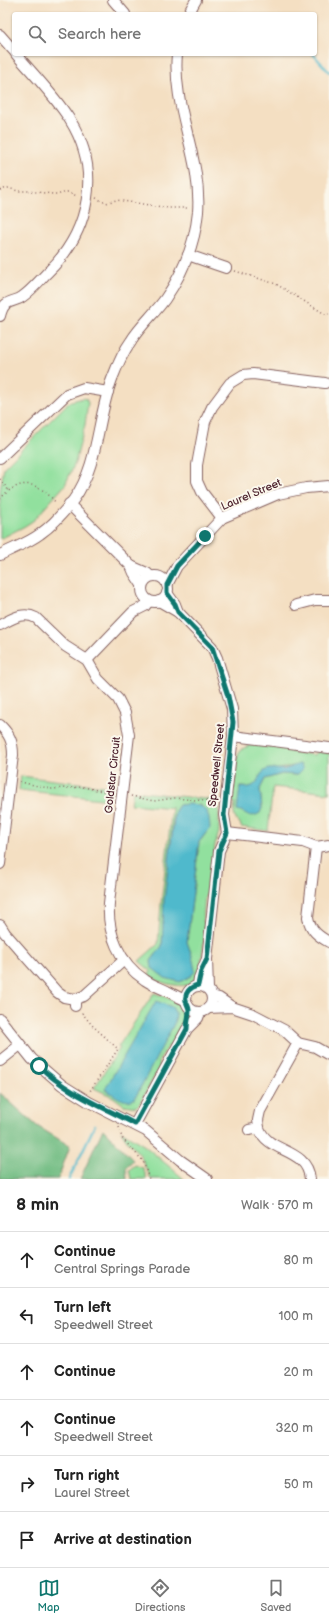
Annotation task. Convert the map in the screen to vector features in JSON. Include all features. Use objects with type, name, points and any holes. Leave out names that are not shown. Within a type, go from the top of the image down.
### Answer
[{"type":"street","points":[[113,0],[123,12]]},
{"type":"street","points":[[189,12],[196,0]]},
{"type":"street","points":[[0,35],[12,50]]},
{"type":"street","points":[[0,316],[3,301],[25,294],[52,269],[68,248],[80,227],[85,212],[88,190],[87,164],[76,129],[63,109],[18,56]]},
{"type":"street","points":[[0,555],[40,534],[69,504],[79,490],[90,466],[99,436],[108,392],[113,378],[131,340],[165,299],[181,272],[188,255],[197,216],[198,188],[193,157],[178,92],[176,73],[177,56]]},
{"type":"street","points":[[188,255],[226,268]]},
{"type":"street","points":[[222,518],[199,487],[196,476],[205,422],[209,412],[219,398],[234,380],[248,374],[326,383]]},
{"type":"street","points":[[0,458],[67,394],[84,388],[108,392]]},
{"type":"street","name":"Laurel Street","points":[[177,566],[147,578],[148,595],[167,589],[177,566],[222,518],[278,494],[306,488],[329,486]]},
{"type":"street","points":[[69,504],[132,566],[154,576]]},
{"type":"street","points":[[87,660],[133,612],[135,604],[148,595],[134,573],[132,566]]},
{"type":"street","name":"Speedwell Street","points":[[154,576],[162,578],[178,612]]},
{"type":"street","name":"Speedwell Street","points":[[148,595],[178,612],[205,638],[215,652],[232,709],[233,736],[224,815],[227,833]]},
{"type":"street","points":[[296,605],[315,600],[329,600]]},
{"type":"street","name":"Goldstar Circuit","points":[[0,625],[17,616],[32,616],[40,621],[69,649],[87,660],[98,679],[114,694],[122,705],[129,729],[108,912],[114,942],[124,960],[144,980],[168,991],[188,1004]]},
{"type":"street","points":[[0,725],[10,736],[13,755],[0,864]]},
{"type":"street","points":[[233,736],[329,748]]},
{"type":"street","points":[[135,1124],[187,1029],[212,1000],[207,959],[219,851],[227,833],[303,842],[316,847],[329,845]]},
{"type":"street","points":[[316,847],[308,917],[309,923],[314,932],[329,942]]},
{"type":"street","points":[[0,925],[5,933],[57,992],[75,1003],[86,995],[124,960]]},
{"type":"street","points":[[187,1029],[188,1004],[207,959]]},
{"type":"street","points":[[194,988],[210,992],[232,1007],[253,1014],[284,1030],[298,1043],[315,1047],[329,1055]]},
{"type":"street","name":"Goldstar Circuit","points":[[168,991],[194,988]]},
{"type":"street","points":[[188,1004],[193,1010],[232,1007]]},
{"type":"street","points":[[0,1019],[32,1059],[62,1085],[90,1102],[135,1124],[156,1139],[180,1160],[207,1179]]},
{"type":"street","points":[[298,1043],[260,1111],[254,1129],[267,1140],[301,1159],[307,1167],[310,1179]]},
{"type":"street","points":[[0,1061],[20,1045]]},
{"type":"path","points":[[0,190],[8,188],[18,191],[53,194],[67,192],[83,197]]},
{"type":"path","points":[[92,198],[98,198],[106,203],[116,200],[168,208],[188,208]]},
{"type":"path","points":[[226,268],[276,284],[324,314],[329,314]]},
{"type":"path","points":[[0,479],[9,491]]},
{"type":"path","points":[[0,499],[9,491],[24,484],[34,485],[44,490],[56,502]]},
{"type":"path","points":[[16,782],[52,789],[83,787],[116,794]]},
{"type":"path","points":[[128,795],[154,801],[175,798],[217,802]]},
{"type":"path","points":[[75,1003],[92,1025],[118,1049],[90,1091]]},
{"type":"path","points":[[119,1128],[122,1138],[143,1161],[149,1179]]},
{"type":"green space","points":[[83,398],[86,399],[88,403],[85,425],[75,463],[65,485],[34,520],[0,539],[0,491],[4,467],[66,405],[72,401]]},
{"type":"green space","points":[[250,745],[288,748],[291,752],[315,755],[318,751],[329,753],[329,793],[273,787],[268,831],[241,827],[240,823],[235,817],[235,803],[231,801],[238,755],[242,749]],"holes":[[[293,766],[297,775],[282,774],[265,779],[260,789],[262,808],[244,813],[241,811],[240,787],[249,788],[254,786],[258,780],[279,769]]]},
{"type":"green space","points":[[21,776],[111,787],[110,800],[19,790]]},
{"type":"green space","points":[[133,791],[214,800],[213,804],[219,805],[219,832],[215,845],[209,893],[205,896],[203,921],[205,924],[202,956],[198,973],[194,980],[188,985],[182,986],[158,981],[149,975],[151,971],[139,961],[158,944],[172,808],[131,804]],"holes":[[[179,805],[200,805],[206,813],[208,823],[203,838],[199,842],[187,942],[192,956],[151,961],[162,946],[164,900],[175,811]]]},
{"type":"green space","points":[[154,993],[176,1002],[181,1006],[184,1011],[182,1025],[172,1046],[167,1047],[159,1061],[160,1067],[140,1103],[136,1107],[124,1105],[113,1097],[94,1088],[120,1048],[118,1047]]},
{"type":"green space","points":[[0,1093],[37,1126],[70,1146],[58,1179],[0,1179]]},
{"type":"green space","points":[[103,1129],[133,1160],[126,1168],[127,1179],[80,1179]]},
{"type":"green space","points":[[121,1131],[145,1146],[184,1179],[151,1179],[140,1155]]},
{"type":"green space","points":[[135,1165],[143,1168],[147,1179],[131,1179],[129,1170]]},
{"type":"water","points":[[300,764],[303,769],[297,775],[282,774],[265,779],[260,789],[262,808],[260,813],[250,816],[237,810],[240,787],[252,786],[264,771],[269,769],[285,769]]},
{"type":"water","points":[[188,804],[203,807],[209,817],[210,828],[199,842],[187,942],[195,971],[191,976],[180,982],[165,978],[152,968],[151,961],[162,946],[164,900],[175,811],[179,805]]},
{"type":"water","points":[[156,1001],[172,1007],[176,1014],[175,1022],[135,1098],[128,1101],[124,1100],[105,1089]]},
{"type":"waterway","points":[[315,56],[329,72]]},
{"type":"waterway","points":[[69,1179],[95,1125]]},
{"type":"route","points":[[39,1066],[75,1094],[135,1124],[187,1029],[190,1008],[187,1005],[186,997],[189,990],[198,985],[201,971],[207,959],[219,851],[227,833],[224,815],[233,736],[233,722],[232,709],[215,652],[202,635],[178,612],[172,598],[167,593],[167,585],[177,566],[205,536]]}]
